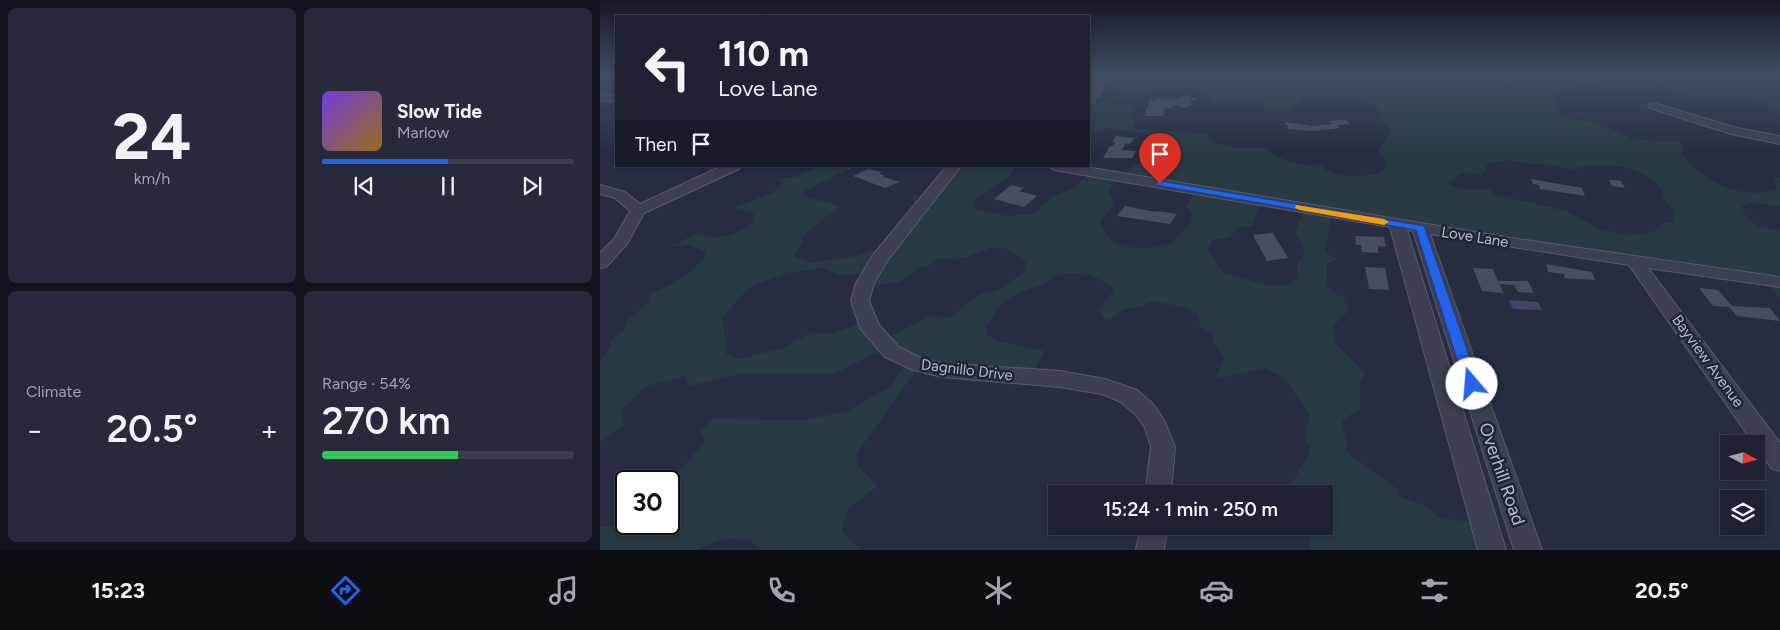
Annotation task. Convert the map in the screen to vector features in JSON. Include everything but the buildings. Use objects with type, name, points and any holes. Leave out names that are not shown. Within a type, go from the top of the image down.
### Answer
[{"type":"street","points":[[1654,106],[1735,131],[1780,140]]},
{"type":"street","points":[[600,263],[621,241],[638,210],[673,192],[732,167]]},
{"type":"street","name":"Dagnillo Drive","points":[[956,167],[878,259],[865,283],[860,301],[870,328],[892,352],[913,363],[942,370],[1060,379],[1105,387],[1129,396],[1145,410],[1156,426],[1163,447],[1159,485]]},
{"type":"street","name":"Love Lane","points":[[1060,167],[1420,228],[1635,262],[1780,282]]},
{"type":"street","points":[[600,189],[620,195],[638,210]]},
{"type":"street","name":"Overhill Road","points":[[1397,224],[1492,550]]},
{"type":"street","name":"Overhill Road","points":[[1420,228],[1528,550]]},
{"type":"street","name":"Bayview Avenue","points":[[1635,262],[1780,461]]},
{"type":"street","points":[[1150,550],[1152,535]]},
{"type":"shaded area","points":[[1090,101],[1135,105],[1132,115],[1135,119],[1132,125],[1136,129],[1207,134],[1214,143],[1236,148],[1266,148],[1285,160],[1322,166],[1341,175],[1357,176],[1380,174],[1386,166],[1378,151],[1390,132],[1389,126],[1380,119],[1380,109],[1362,101],[1555,101],[1555,106],[1562,116],[1570,119],[1596,122],[1632,139],[1679,142],[1683,147],[1681,155],[1695,168],[1712,181],[1732,190],[1754,193],[1776,190],[1775,177],[1780,178],[1780,206],[1750,203],[1742,206],[1751,221],[1762,227],[1780,230],[1780,298],[1767,283],[1332,213],[1325,250],[1328,254],[1338,259],[1331,261],[1327,265],[1327,285],[1335,294],[1348,298],[1343,299],[1349,310],[1334,325],[1335,342],[1365,374],[1360,381],[1360,409],[1342,420],[1348,453],[1397,489],[1399,496],[1430,508],[1437,517],[1488,525],[1494,550],[1311,550],[1307,535],[1333,535],[1333,485],[1291,485],[1311,451],[1305,435],[1310,416],[1284,378],[1265,368],[1215,379],[1224,357],[1215,345],[1212,333],[1200,327],[1198,315],[1189,309],[1157,301],[1147,303],[1141,307],[1125,309],[1106,321],[1099,309],[1114,290],[1097,278],[1083,274],[1068,273],[1057,275],[1040,286],[1009,298],[997,310],[985,328],[987,335],[1001,342],[1045,351],[1032,375],[920,365],[857,453],[858,466],[877,486],[848,509],[841,531],[861,550],[762,550],[749,540],[725,539],[693,550],[600,550],[600,526],[615,526],[615,535],[680,535],[680,471],[705,441],[700,431],[713,419],[807,420],[847,411],[889,387],[908,360],[888,347],[834,374],[745,373],[688,386],[686,376],[647,386],[621,410],[624,425],[600,442],[600,360],[606,354],[611,344],[610,341],[624,330],[627,321],[649,302],[650,294],[674,283],[690,272],[706,253],[690,245],[668,246],[695,234],[718,237],[739,231],[753,222],[754,214],[733,208],[774,192],[783,183],[777,179],[796,177],[817,167],[856,167],[805,191],[804,195],[807,197],[839,206],[837,212],[825,217],[802,238],[803,243],[794,256],[808,263],[852,257],[892,245],[915,217],[913,195],[931,195],[951,172],[937,170],[934,167],[1016,167],[1006,179],[972,202],[976,209],[1008,216],[1033,214],[1053,196],[1071,190],[1090,173],[1119,177],[1109,191],[1114,204],[1100,222],[1110,239],[1123,246],[1140,248],[1172,244],[1191,221],[1191,210],[1185,207],[1196,190],[1123,177],[1133,165],[1145,161],[1152,151],[1155,142],[1149,139],[1147,134],[1107,128],[1090,135]],"holes":[[[1509,160],[1545,164],[1577,170],[1577,167],[1600,165],[1624,167],[1635,171],[1655,182],[1663,191],[1663,197],[1674,211],[1673,222],[1660,224],[1660,228],[1653,232],[1631,236],[1599,229],[1567,211],[1496,195],[1488,189],[1464,189],[1449,185],[1449,181],[1465,172],[1482,176],[1488,164]],[[1261,201],[1303,212],[1295,232],[1304,252],[1297,264],[1298,277],[1290,285],[1266,285],[1223,273],[1208,249],[1213,240],[1230,237],[1237,228],[1252,226]],[[1003,247],[1026,262],[1023,273],[996,291],[980,294],[950,317],[939,318],[927,315],[922,320],[885,339],[864,322],[833,333],[808,334],[784,348],[740,359],[726,354],[723,317],[744,293],[759,283],[786,273],[824,268],[838,275],[870,274],[869,286],[900,282],[919,268],[928,266],[939,259],[965,258],[990,248]]]},
{"type":"shaded area","points":[[1211,101],[1301,101],[1291,111],[1264,104],[1231,101],[1211,103]]},
{"type":"shaded area","points":[[1753,101],[1780,101],[1780,110],[1769,105]]},
{"type":"water","points":[[1509,300],[1538,302],[1542,310],[1513,309]]},
{"type":"slow traffic","points":[[1300,208],[1384,222]]},
{"type":"route","points":[[1160,184],[1420,228],[1472,384]]}]
